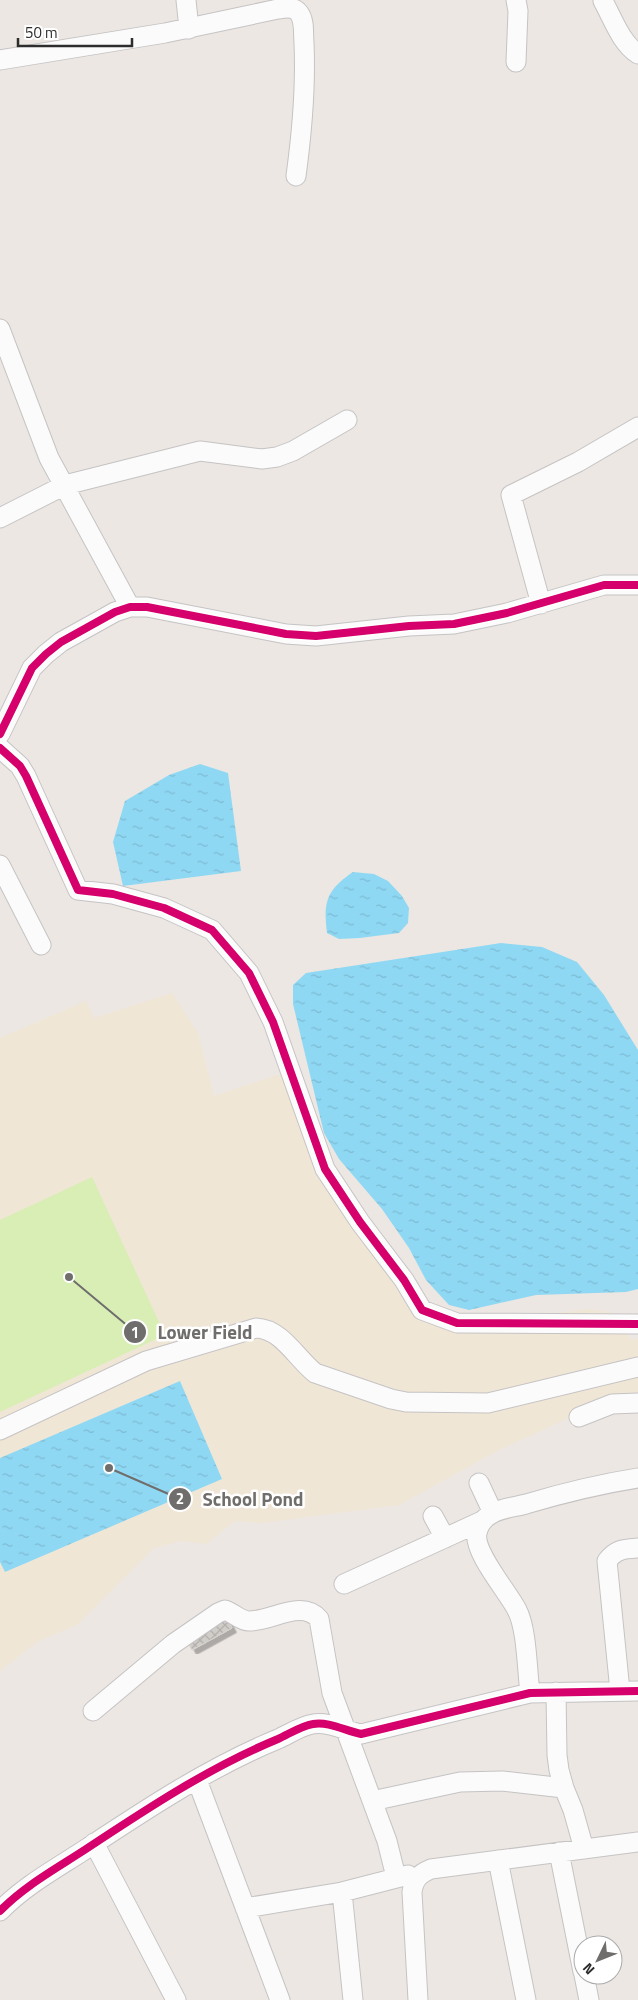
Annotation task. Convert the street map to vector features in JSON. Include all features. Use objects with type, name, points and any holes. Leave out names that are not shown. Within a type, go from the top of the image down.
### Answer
[{"type":"street","points":[[186,0],[189,28]]},
{"type":"street","points":[[516,0],[518,11],[516,62]]},
{"type":"street","points":[[603,1],[624,40],[630,49],[638,54]]},
{"type":"street","points":[[0,60],[189,28],[289,8],[299,12],[302,21],[305,73],[304,118],[296,176]]},
{"type":"street","points":[[0,329],[7,368],[49,458],[130,607]]},
{"type":"street","points":[[0,518],[64,485],[200,451],[262,459],[277,457],[293,451],[347,420]]},
{"type":"street","points":[[541,604],[511,495],[578,462],[638,427]]},
{"type":"street","points":[[0,734],[32,668],[46,654],[61,642],[115,612],[130,607],[147,607],[286,634],[316,636],[409,626],[454,624],[507,613],[604,585],[638,585]]},
{"type":"street","points":[[0,748],[20,766],[26,776],[78,890],[113,894],[164,908],[212,930],[249,973],[273,1022],[325,1169],[360,1222],[404,1280],[422,1310],[457,1322],[638,1324]]},
{"type":"street","points":[[0,865],[41,945]]},
{"type":"street","points":[[0,1430],[146,1361],[256,1328],[264,1328],[274,1333],[289,1346],[305,1366],[315,1373],[390,1399],[406,1402],[488,1403],[638,1367]]},
{"type":"street","points":[[579,1418],[612,1404],[638,1404]]},
{"type":"street","points":[[344,1584],[487,1517],[604,1484],[638,1478]]},
{"type":"street","points":[[479,1483],[487,1517],[477,1534],[478,1544],[518,1610],[522,1622],[530,1693]]},
{"type":"street","points":[[433,1516],[445,1538]]},
{"type":"street","points":[[0,1911],[48,1874],[94,1843],[226,1762],[313,1724],[326,1724],[361,1734],[376,1732],[530,1693],[633,1692],[607,1560],[612,1553],[638,1548]]},
{"type":"street","points":[[94,1710],[173,1644],[218,1613],[225,1610],[246,1621],[254,1621],[304,1610],[314,1612],[319,1619],[332,1693],[387,1841],[396,1877]]},
{"type":"street","points":[[556,1692],[556,1755],[564,1788],[573,1810],[584,1849]]},
{"type":"street","points":[[197,1780],[280,2000]]},
{"type":"street","points":[[372,1801],[460,1782],[502,1781],[564,1788]]},
{"type":"street","points":[[245,1908],[342,1892],[396,1877],[420,1874],[431,1869],[638,1842]]},
{"type":"street","points":[[94,1843],[176,2000]]},
{"type":"street","points":[[559,1852],[575,1935]]},
{"type":"street","points":[[498,1860],[526,2000]]},
{"type":"street","points":[[418,2000],[412,1892],[414,1881],[420,1874]]},
{"type":"street","points":[[342,1892],[352,2000]]},
{"type":"street","points":[[586,1985],[589,2000]]},
{"type":"shaded area","points":[[172,993],[198,1033],[214,1096],[280,1074],[328,1180],[442,1322],[536,1316],[588,1309],[611,1312],[631,1340],[638,1339],[638,1392],[619,1395],[499,1450],[399,1505],[262,1523],[235,1521],[206,1544],[180,1541],[154,1548],[77,1625],[37,1642],[0,1671],[0,1038],[86,1001],[94,1018]]},
{"type":"green space","points":[[92,1177],[165,1335],[0,1412],[0,1220]]},
{"type":"water","points":[[200,764],[228,773],[241,871],[123,886],[113,842],[125,801],[169,775]]},
{"type":"water","points":[[353,872],[374,874],[388,881],[402,896],[409,908],[408,923],[399,933],[339,939],[327,933],[326,912],[329,897],[337,885]]},
{"type":"water","points":[[501,943],[542,947],[577,962],[604,995],[638,1050],[638,1289],[626,1292],[536,1295],[469,1310],[449,1305],[426,1280],[409,1248],[382,1209],[339,1159],[324,1133],[293,1004],[293,985],[306,973]]},
{"type":"water","points":[[180,1381],[222,1479],[5,1572],[0,1562],[0,1458]]},
{"type":"building","points":[[226,1617],[232,1628],[192,1650],[186,1639]]},
{"type":"cycle path","points":[[0,734],[32,668],[46,654],[61,642],[115,612],[130,607],[147,607],[286,634],[316,636],[409,626],[454,624],[507,613],[604,585],[638,585]]},
{"type":"cycle path","points":[[0,748],[20,766],[26,776],[78,890],[113,894],[164,908],[212,930],[249,973],[273,1022],[325,1169],[360,1222],[404,1280],[422,1310],[457,1323],[638,1324]]},
{"type":"cycle path","points":[[0,1911],[19,1893],[41,1878],[180,1789],[228,1762],[304,1726],[319,1723],[361,1734],[530,1693],[638,1691]]},
{"type":"place","name":"Lower Field","points":[[69,1277]]},
{"type":"place","name":"School Pond","points":[[109,1468]]}]
